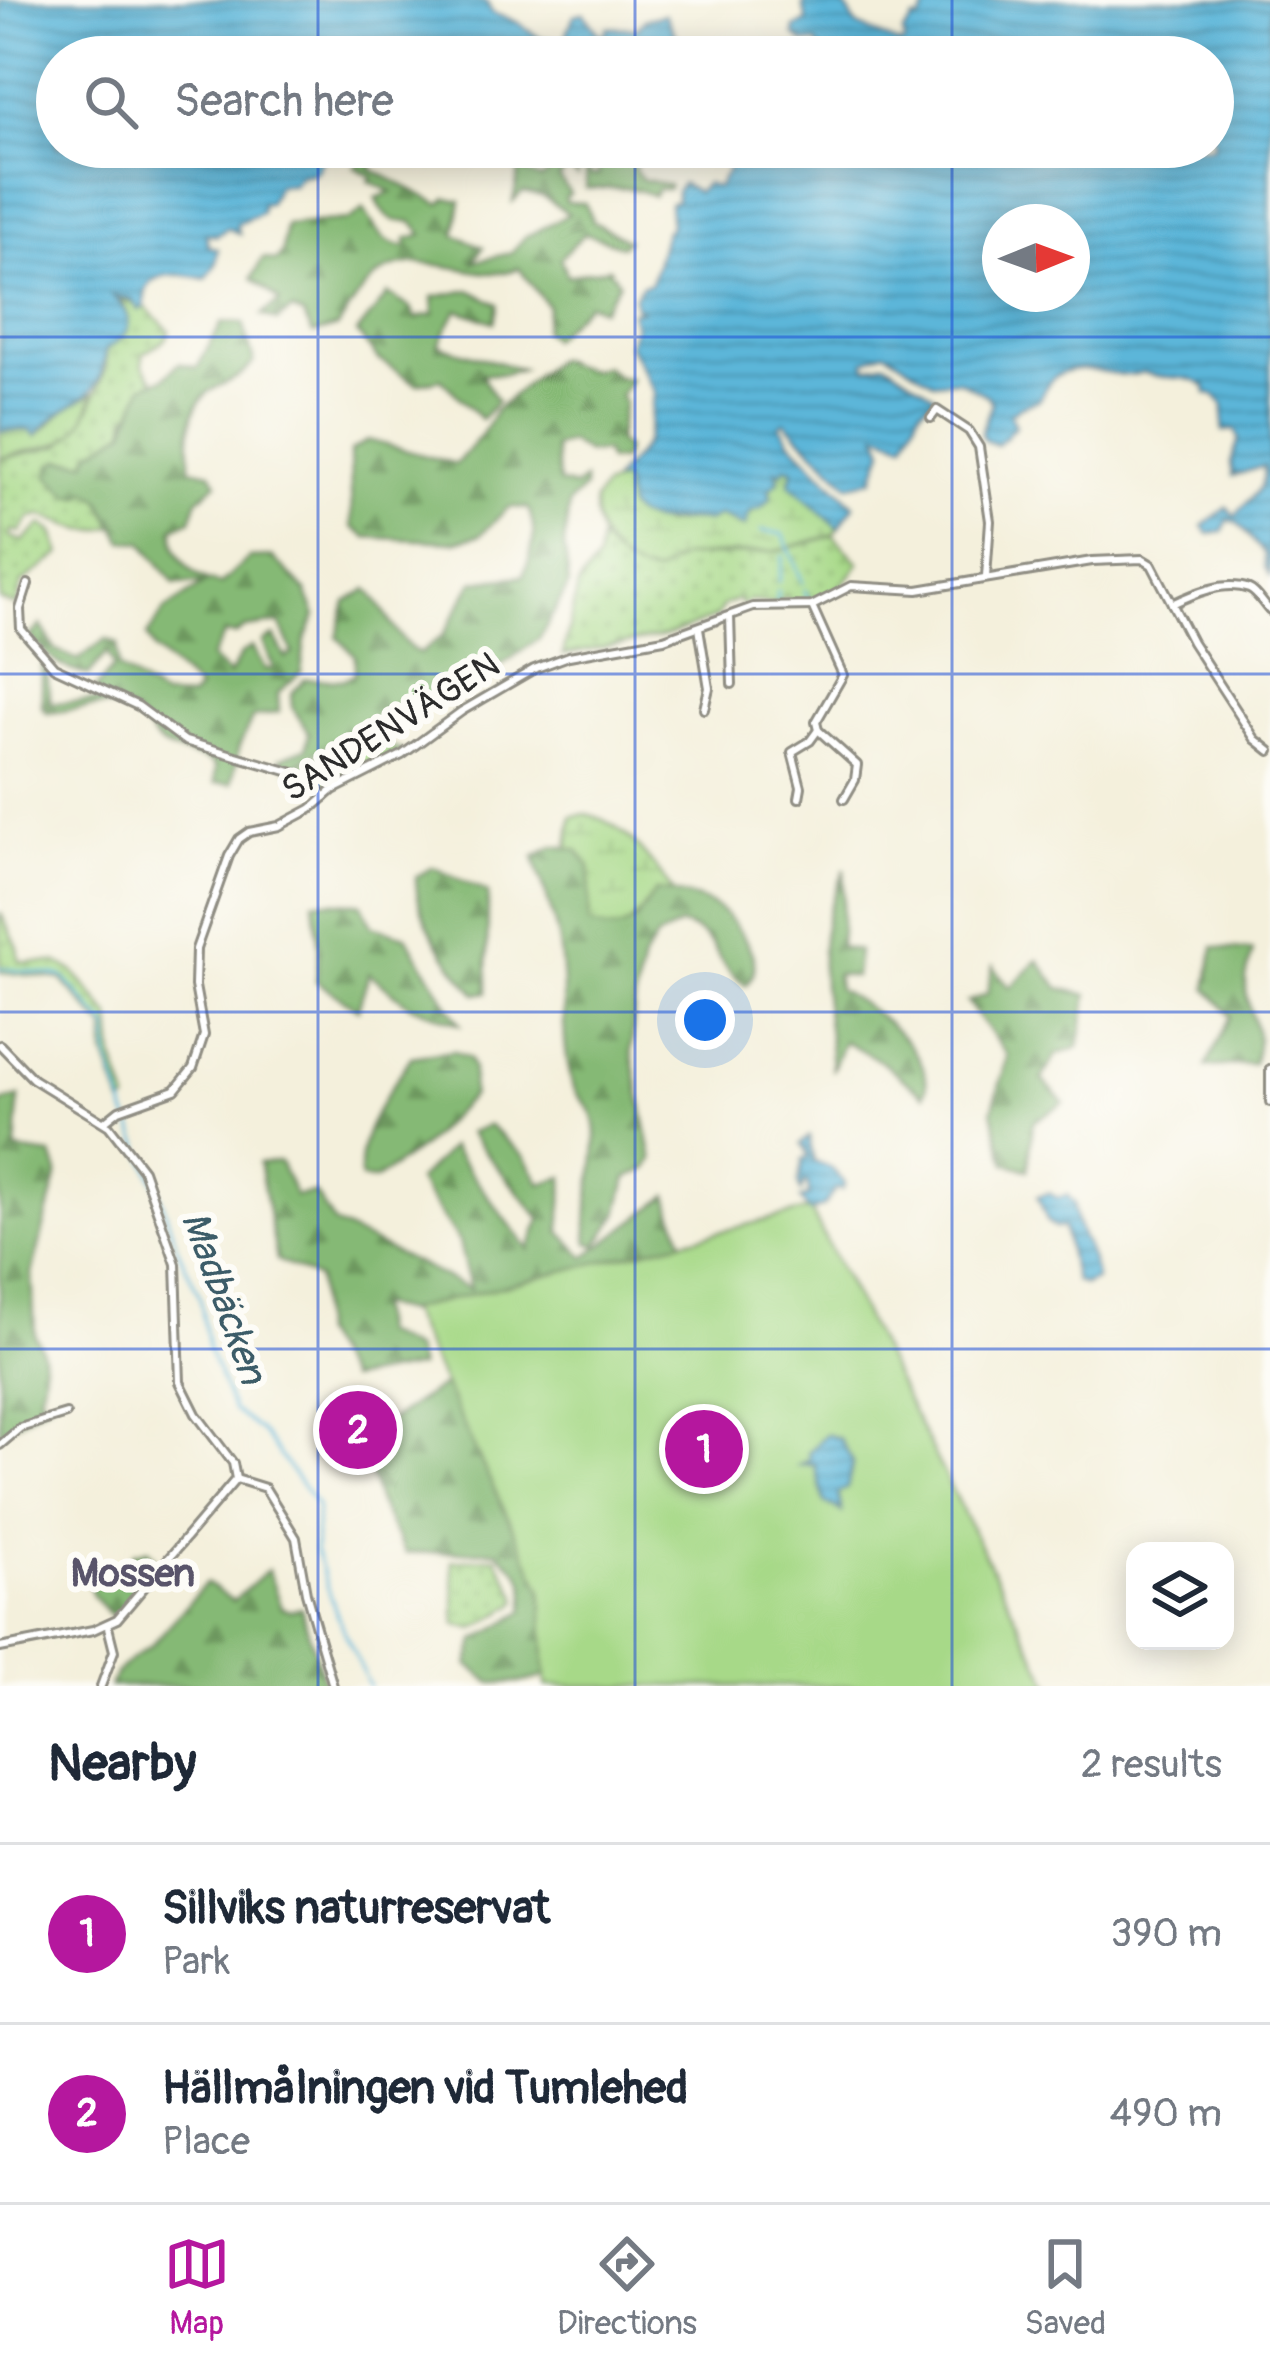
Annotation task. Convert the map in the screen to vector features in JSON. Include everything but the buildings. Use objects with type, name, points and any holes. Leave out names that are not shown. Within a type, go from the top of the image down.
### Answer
[{"type":"street","points":[[931,418],[937,410],[969,431],[979,447],[990,521],[986,577]]},
{"type":"street","name":"SANDENVÄGEN","points":[[104,1122],[123,1108],[175,1090],[194,1065],[204,1026],[195,986],[196,949],[236,844],[249,832],[284,824],[546,663],[664,639],[753,607],[812,606],[850,586],[918,590],[1075,563],[1142,559],[1152,566],[1255,739],[1270,751]]},
{"type":"street","points":[[28,584],[20,609],[21,629],[54,667],[138,706],[184,741],[311,778],[325,797]]},
{"type":"street","points":[[1172,604],[1200,590],[1246,589],[1270,611]]},
{"type":"street","points":[[799,798],[792,752],[818,730],[818,714],[843,675],[812,606]]},
{"type":"street","points":[[730,616],[732,684]]},
{"type":"street","points":[[699,628],[709,688],[704,709]]},
{"type":"street","points":[[818,730],[856,765],[855,780],[844,799]]},
{"type":"street","points":[[0,1045],[34,1079],[104,1122],[128,1146],[152,1190],[176,1264],[179,1382],[195,1413],[233,1462],[236,1479],[137,1599],[107,1625],[0,1648]]},
{"type":"street","points":[[1270,1069],[1270,1102]]},
{"type":"street","points":[[0,1445],[20,1428],[66,1414]]},
{"type":"street","points":[[236,1479],[265,1488],[296,1538],[305,1593],[333,1686]]},
{"type":"street","points":[[101,1686],[114,1652],[107,1625]]},
{"type":"green space","points":[[357,168],[372,168],[440,204],[447,198],[461,201],[455,235],[483,247],[473,262],[511,253],[525,237],[569,214],[543,196],[523,192],[513,201],[520,168],[541,179],[547,168],[568,168],[559,177],[570,194],[566,202],[585,203],[593,222],[627,240],[622,246],[585,233],[560,258],[567,276],[609,268],[619,282],[602,309],[588,303],[551,339],[543,331],[548,306],[519,268],[492,273],[402,265],[376,278],[338,327],[313,334],[303,315],[292,310],[277,321],[262,315],[280,301],[252,278],[263,258],[276,261],[282,253],[286,225],[349,220],[364,209],[391,243],[407,247],[406,239],[423,234],[412,222],[390,218],[376,198],[392,192],[369,181],[372,177]]},
{"type":"green space","points":[[586,168],[591,175],[599,175],[598,168],[634,168],[642,179],[669,185],[653,196],[627,188],[586,188]]},
{"type":"green space","points":[[470,290],[498,304],[494,322],[457,310],[438,345],[521,369],[481,374],[497,402],[481,419],[441,379],[417,384],[378,359],[357,333],[388,294],[411,308],[416,318],[434,314],[433,297]]},
{"type":"green space","points":[[113,296],[145,307],[170,331],[143,354],[143,365],[156,383],[127,418],[125,431],[90,453],[87,462],[61,460],[100,499],[115,526],[83,530],[40,515],[30,518],[20,532],[12,530],[10,537],[24,541],[42,524],[53,532],[61,554],[22,583],[16,606],[0,600],[0,459],[61,445],[90,408],[106,368],[106,349],[122,338],[129,319],[123,303]]},
{"type":"green space","points":[[222,323],[243,323],[254,362],[240,376],[211,390],[192,418],[190,468],[211,472],[217,483],[198,499],[191,520],[174,528],[180,557],[202,578],[221,584],[249,558],[273,557],[306,591],[316,616],[305,640],[301,672],[278,693],[279,712],[253,717],[239,746],[232,783],[215,783],[215,766],[163,746],[138,718],[120,708],[47,713],[42,707],[42,667],[46,667],[51,703],[106,700],[95,689],[114,667],[107,652],[89,675],[70,670],[30,636],[41,625],[55,650],[78,660],[106,639],[117,643],[118,668],[162,697],[191,698],[198,689],[154,650],[147,636],[165,610],[205,583],[175,584],[142,542],[123,541],[100,499],[88,491],[80,497],[69,495],[49,476],[51,465],[61,460],[87,462],[90,453],[125,431],[143,386],[164,378],[179,363],[197,368]],"holes":[[[280,623],[293,653],[286,658],[274,636],[263,642],[274,669],[265,669],[252,647],[242,653],[229,675],[211,658],[225,633],[235,635],[245,628]]]},
{"type":"green space","points":[[555,359],[589,371],[605,366],[618,377],[631,379],[620,396],[624,402],[617,441],[626,449],[622,460],[608,461],[605,452],[587,453],[569,442],[554,447],[559,483],[575,487],[584,480],[584,488],[569,504],[564,545],[569,585],[539,639],[484,677],[430,704],[400,701],[289,768],[280,758],[306,748],[309,733],[292,707],[291,694],[305,679],[343,680],[355,675],[355,655],[337,637],[346,602],[368,589],[398,634],[420,654],[443,635],[473,582],[523,576],[532,550],[528,508],[509,507],[480,535],[454,542],[366,537],[352,527],[350,451],[368,440],[456,464],[496,410]]},
{"type":"green space","points":[[93,394],[87,414],[69,438],[0,459],[0,431],[30,430],[37,436],[70,404]]},
{"type":"green space","points":[[793,469],[836,521],[839,528],[833,535],[776,551],[681,557],[656,574],[619,559],[598,528],[594,501],[604,487],[624,479],[628,509],[665,524],[719,515],[740,526],[778,479],[776,470]]},
{"type":"green space","points":[[833,535],[859,563],[823,598],[742,605],[739,599],[723,606],[717,617],[665,636],[563,655],[578,586],[597,560],[600,539],[612,553],[696,556],[779,549]]},
{"type":"green space","points":[[364,736],[402,751],[328,790],[311,775],[289,770]]},
{"type":"green space","points":[[587,814],[626,835],[673,892],[655,891],[636,918],[622,928],[589,923],[590,866],[577,850],[568,848],[572,816]]},
{"type":"green space","points":[[554,846],[577,849],[635,921],[655,891],[690,897],[715,906],[728,918],[753,957],[752,977],[746,985],[728,970],[703,935],[680,925],[656,938],[643,959],[631,1050],[653,1160],[648,1169],[627,1178],[618,1214],[597,1245],[589,1243],[587,1231],[595,1123],[568,1067],[558,937],[534,857]]},
{"type":"green space","points":[[433,867],[488,893],[487,992],[476,994],[445,955],[421,909],[416,877]]},
{"type":"green space","points":[[845,869],[840,947],[858,951],[855,977],[836,974],[838,989],[883,1019],[912,1048],[922,1064],[924,1095],[881,1061],[844,1041],[832,1071],[822,943],[828,911]]},
{"type":"green space","points":[[314,901],[361,903],[372,926],[406,936],[460,1024],[409,1005],[369,973],[358,1009],[316,981],[319,950]]},
{"type":"green space","points":[[0,912],[20,962],[56,962],[73,971],[111,1017],[114,1059],[128,1101],[122,1104],[105,1054],[105,1029],[61,979],[0,972]]},
{"type":"green space","points":[[1214,947],[1253,951],[1246,979],[1257,1039],[1253,1064],[1206,1067],[1231,1016],[1207,988]]},
{"type":"green space","points":[[1038,960],[1059,988],[1088,995],[1079,1047],[1056,1055],[1042,1079],[1064,1103],[1033,1122],[1028,1170],[1006,1163],[992,1111],[1008,1056],[967,1002],[987,994],[993,966],[1010,988]]},
{"type":"green space","points":[[454,1051],[469,1058],[472,1095],[424,1145],[375,1180],[361,1179],[368,1130],[411,1057]]},
{"type":"green space","points":[[19,1097],[16,1150],[52,1155],[58,1173],[32,1274],[35,1336],[44,1365],[39,1396],[50,1402],[0,1433],[0,1103]]},
{"type":"green space","points":[[488,1125],[525,1157],[541,1184],[564,1177],[560,1231],[585,1257],[668,1196],[692,1269],[574,1670],[523,1682],[492,1683],[468,1665],[476,1640],[524,1611],[522,1576],[497,1551],[405,1553],[379,1505],[363,1447],[380,1427],[488,1355],[440,1320],[377,1305],[380,1333],[414,1350],[419,1367],[348,1380],[320,1334],[318,1279],[277,1260],[259,1163],[280,1162],[295,1196],[315,1193],[334,1224],[470,1289],[459,1242],[417,1181],[451,1147],[529,1250],[541,1219],[469,1133]]},
{"type":"green space","points":[[810,1209],[1051,1686],[546,1686],[542,1589],[408,1310]]},
{"type":"green space","points":[[148,1550],[158,1563],[148,1565],[126,1607],[110,1615],[93,1596],[88,1581],[100,1571],[122,1570],[134,1553]]},
{"type":"green space","points":[[496,1557],[517,1603],[474,1629],[456,1624],[452,1561]]},
{"type":"green space","points":[[268,1570],[281,1608],[301,1608],[325,1686],[110,1686],[120,1668],[152,1645],[206,1583],[233,1601]]},
{"type":"water","points":[[0,0],[476,0],[537,36],[36,36],[36,168],[318,168],[292,185],[278,185],[268,204],[262,204],[261,213],[236,225],[239,233],[227,228],[217,236],[206,234],[208,246],[218,249],[216,264],[206,279],[174,275],[155,280],[145,295],[145,307],[139,310],[131,299],[113,296],[129,323],[123,336],[106,349],[103,368],[90,392],[36,436],[30,430],[0,431]]},
{"type":"water","points":[[807,0],[842,0],[856,25],[880,36],[795,36],[795,28],[807,21],[803,5]]},
{"type":"water","points":[[930,0],[1270,0],[1270,575],[1265,554],[1237,522],[1228,520],[1223,532],[1209,534],[1203,526],[1227,507],[1235,516],[1259,489],[1264,466],[1233,476],[1231,463],[1239,439],[1235,430],[1223,431],[1224,406],[1207,394],[1206,386],[1143,372],[1060,373],[1039,400],[1010,414],[1015,426],[998,445],[984,440],[981,433],[992,403],[988,396],[958,380],[933,382],[885,351],[865,361],[867,368],[885,362],[936,396],[920,409],[905,443],[878,433],[884,450],[873,479],[849,485],[785,422],[780,425],[854,505],[839,528],[790,484],[793,469],[784,467],[782,473],[776,470],[779,481],[769,489],[771,498],[750,511],[745,527],[719,515],[707,522],[657,522],[638,516],[628,509],[624,480],[613,482],[646,441],[655,393],[629,344],[635,326],[631,312],[641,310],[634,297],[641,286],[651,283],[665,232],[671,226],[669,204],[676,201],[676,191],[682,183],[697,192],[706,183],[717,188],[728,168],[1234,168],[1234,36],[903,33],[914,19],[920,20]]},
{"type":"water","points":[[584,13],[600,35],[607,28],[638,28],[644,20],[665,14],[676,36],[566,36],[574,15]]},
{"type":"water","points":[[809,1137],[814,1162],[830,1167],[845,1183],[824,1206],[810,1212],[800,1199],[809,1196],[808,1184],[804,1182],[801,1191],[798,1184],[803,1159],[809,1157],[801,1144]]},
{"type":"water","points":[[1048,1193],[1058,1198],[1067,1195],[1074,1203],[1096,1279],[1084,1285],[1075,1281],[1063,1227],[1048,1223],[1038,1196]]},
{"type":"water","points":[[826,1434],[840,1439],[853,1462],[847,1488],[838,1493],[842,1512],[824,1502],[815,1465],[800,1465],[810,1459],[808,1453]]},
{"type":"waterway","points":[[761,531],[783,534],[803,583]]},
{"type":"waterway","points":[[779,582],[783,555]]},
{"type":"waterway","points":[[805,590],[808,602]]},
{"type":"waterway","points":[[776,601],[778,591]]},
{"type":"waterway","name":"Madbäcken","points":[[0,968],[62,976],[108,1028],[109,1060],[176,1245],[200,1297],[208,1349],[233,1410],[262,1432],[317,1506],[315,1551],[369,1686]]},
{"type":"place","name":"Hällmålningen vid Tumlehed","points":[[358,1430]]},
{"type":"place","name":"Sillviks naturreservat","points":[[704,1449]]},
{"type":"district","name":"Mossen","points":[[133,1572]]}]
